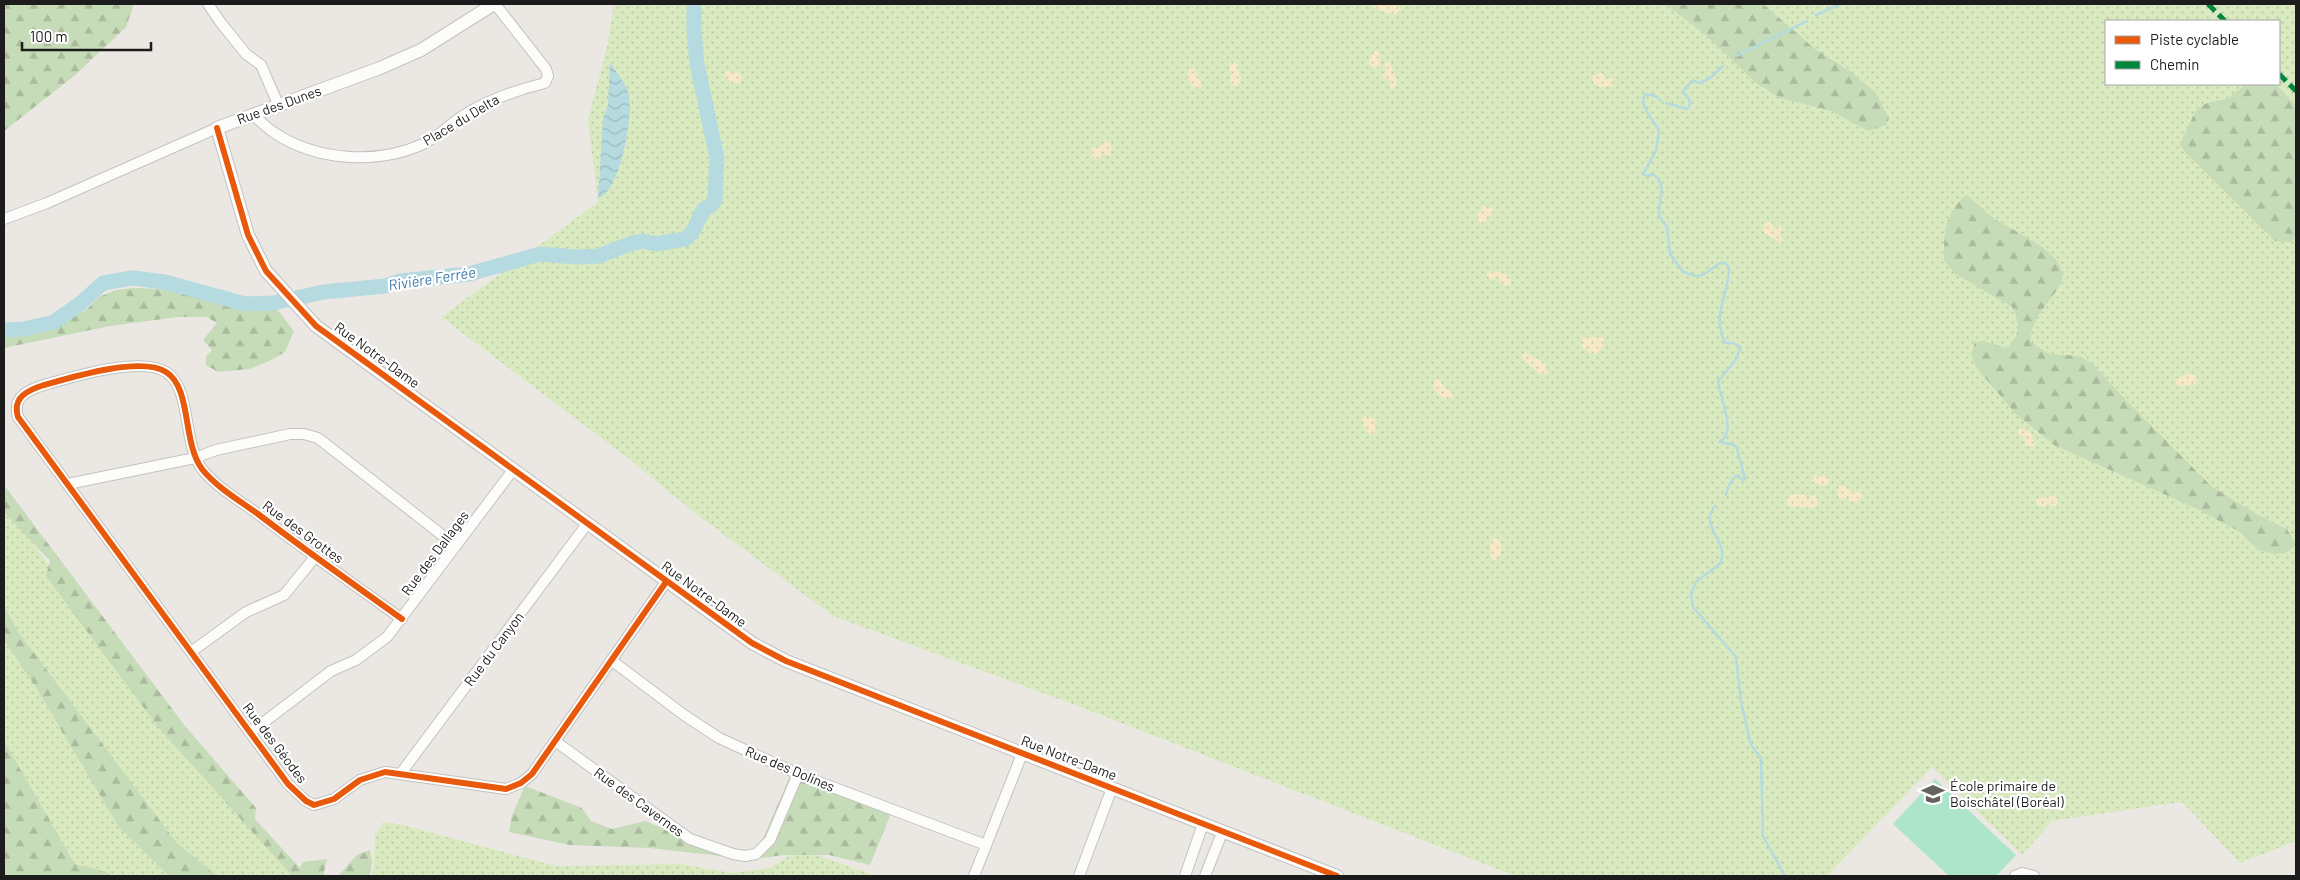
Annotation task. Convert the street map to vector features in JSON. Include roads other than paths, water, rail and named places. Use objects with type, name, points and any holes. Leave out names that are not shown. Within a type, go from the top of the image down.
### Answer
[{"type":"street","points":[[208,4],[246,54],[261,65],[278,104]]},
{"type":"street","name":"Rue des Dunes","points":[[4,219],[47,203],[217,128],[380,68],[421,50],[495,4]]},
{"type":"street","name":"Place du Delta","points":[[253,115],[273,132],[289,141],[318,152],[355,158],[394,155],[425,143],[463,116],[493,99],[545,82],[548,76],[546,69],[495,4]]},
{"type":"street","name":"Rue Notre-Dame","points":[[217,128],[248,235],[266,271],[281,290],[316,326],[752,643],[786,662],[1203,824],[1315,872],[1337,876]]},
{"type":"street","name":"Rue des Géodes","points":[[195,458],[191,447],[182,394],[176,381],[166,372],[153,368],[134,366],[95,372],[41,386],[23,394],[17,401],[15,409],[18,417],[190,652],[288,784],[306,801],[314,805],[334,799],[360,780],[372,774],[385,772],[506,789],[521,783],[532,774],[666,582]]},
{"type":"street","points":[[68,484],[195,458],[216,450],[290,434],[304,434],[318,438],[456,546]]},
{"type":"street","name":"Rue des Grottes","points":[[195,458],[203,470],[218,484],[402,619]]},
{"type":"street","name":"Rue des Dallages","points":[[251,732],[331,671],[356,660],[387,637],[513,470]]},
{"type":"street","name":"Rue du Canyon","points":[[401,773],[587,524]]},
{"type":"street","points":[[190,652],[246,612],[284,596],[315,557]]},
{"type":"street","name":"Rue des Dolines","points":[[611,660],[684,715],[719,738],[798,774],[986,846]]},
{"type":"street","name":"Rue des Cavernes","points":[[555,741],[690,839],[733,854],[745,856],[756,854],[770,840],[798,774]]},
{"type":"street","points":[[974,876],[1022,754]]},
{"type":"street","points":[[1079,876],[1112,788]]},
{"type":"street","points":[[1185,876],[1203,824]]},
{"type":"street","points":[[1204,876],[1222,833]]},
{"type":"street","points":[[2018,874],[2034,876]]},
{"type":"water","points":[[610,62],[627,88],[630,102],[629,116],[624,151],[619,168],[606,193],[598,198],[603,119],[608,105]]},
{"type":"waterway","name":"Rivière Ferrée","points":[[4,330],[24,329],[54,322],[81,303],[103,283],[132,278],[165,282],[245,304],[273,303],[324,292],[385,286],[401,281],[469,274],[540,254],[577,257],[599,256],[632,243],[643,241],[656,244],[685,239],[692,233],[703,210],[715,200],[717,158],[697,64],[694,4]]},
{"type":"waterway","points":[[1816,15],[1840,4]]},
{"type":"waterway","points":[[1736,56],[1807,21]]},
{"type":"waterway","points":[[1666,103],[1687,109],[1690,102],[1683,91],[1693,80],[1699,83],[1710,78],[1723,66]]},
{"type":"waterway","points":[[1660,100],[1656,96],[1645,94],[1643,99],[1645,108],[1659,131],[1656,151],[1643,174],[1647,176],[1653,174],[1660,183],[1659,216],[1667,227],[1670,254],[1683,272],[1697,276],[1703,275],[1720,263],[1725,263],[1729,268],[1720,313],[1721,332],[1725,343],[1733,343],[1741,347],[1735,361],[1718,381],[1727,425],[1725,437],[1720,442],[1734,445],[1737,448],[1745,479],[1743,480],[1738,475],[1736,476],[1730,483],[1726,495]]},
{"type":"waterway","points":[[1715,506],[1710,516],[1710,521],[1722,549],[1721,563],[1697,581],[1691,593],[1693,607],[1736,657],[1741,702],[1751,745],[1761,758],[1763,836],[1785,876]]},
{"type":"place","name":"École primaire de Boischâtel (Boréal)","points":[[1933,794]]}]
